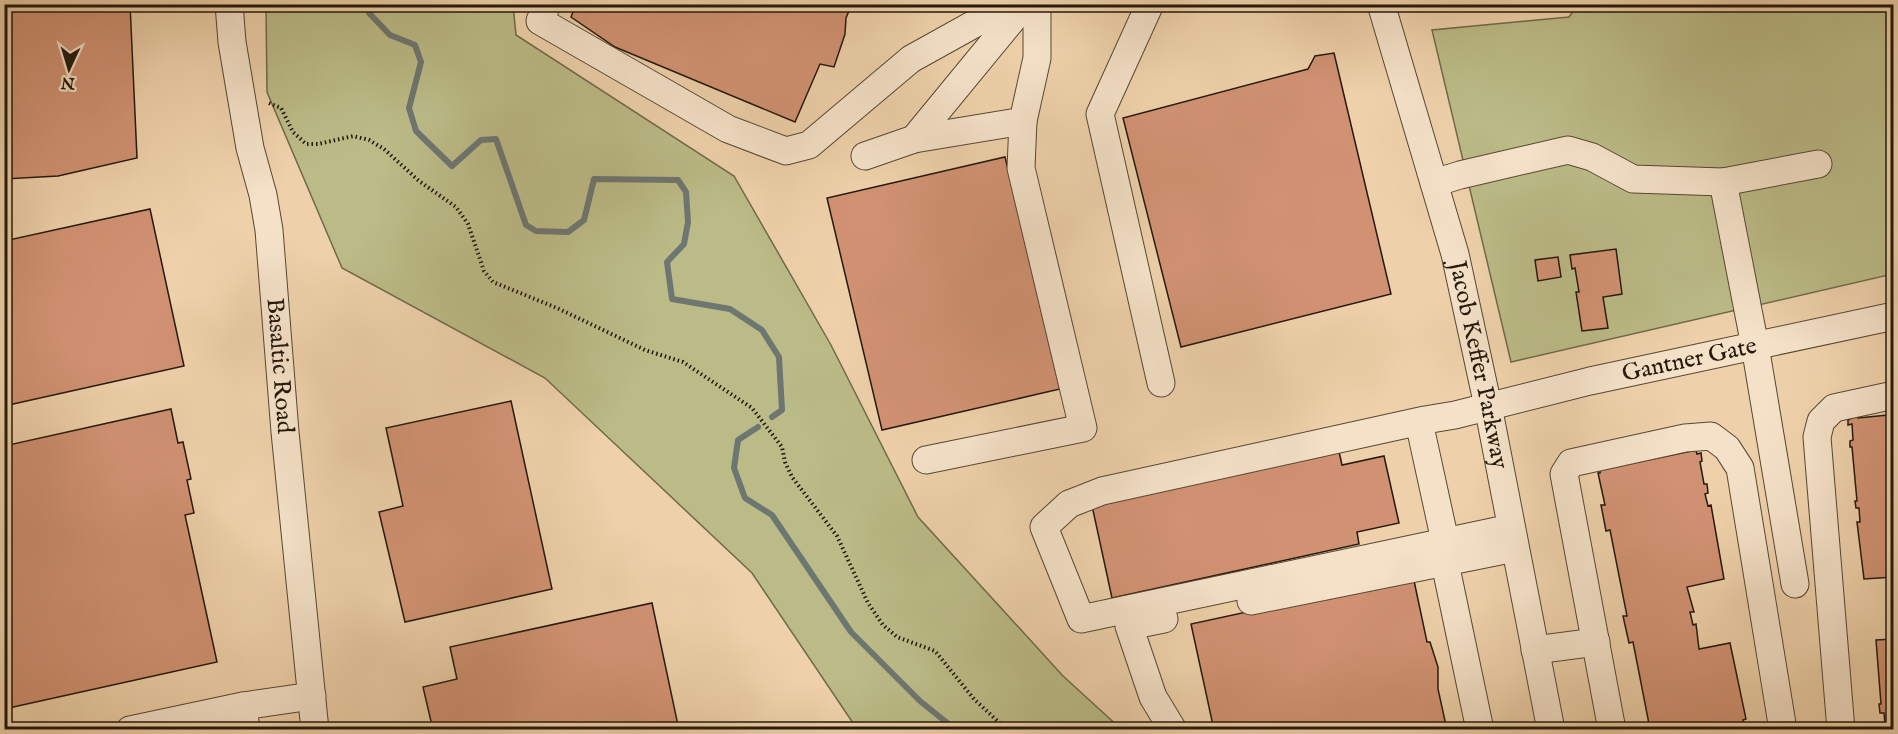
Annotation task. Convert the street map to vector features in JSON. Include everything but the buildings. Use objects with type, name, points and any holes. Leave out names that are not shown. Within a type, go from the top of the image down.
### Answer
[{"type":"street","name":"Basaltic Road","points":[[230,4],[231,42],[250,148],[263,195],[268,230],[285,432],[315,729]]},
{"type":"street","points":[[547,4],[540,21],[728,129],[786,151],[809,146],[911,59],[1010,4]]},
{"type":"street","points":[[914,139],[1025,4]]},
{"type":"street","points":[[926,460],[1083,428],[1021,168],[1023,121],[1037,58],[1037,4]]},
{"type":"street","points":[[1150,4],[1100,114],[1161,383]]},
{"type":"street","name":"Jacob Keffer Parkway","points":[[1381,4],[1455,254],[1488,406],[1551,729]]},
{"type":"street","points":[[865,156],[914,139],[1023,121]]},
{"type":"street","points":[[1434,183],[1568,150],[1592,157],[1633,179],[1723,182],[1818,164]]},
{"type":"street","points":[[1723,182],[1755,346],[1795,584]]},
{"type":"street","name":"Gantner Gate","points":[[1445,552],[1081,619],[1044,527],[1069,504],[1102,491],[1455,416],[1590,381],[1893,316]]},
{"type":"street","points":[[1841,729],[1816,437],[1821,421],[1833,408],[1893,395]]},
{"type":"street","points":[[1419,422],[1480,729]]},
{"type":"street","points":[[1612,729],[1564,474],[1570,463],[1685,438],[1711,436],[1727,448],[1740,468],[1783,729]]},
{"type":"street","points":[[1173,729],[1153,697],[1129,626],[1513,538]]},
{"type":"street","points":[[1760,590],[1828,579]]},
{"type":"street","points":[[1535,650],[1596,642]]},
{"type":"street","points":[[130,729],[244,718],[312,696]]},
{"type":"path","points":[[269,103],[281,108],[293,132],[306,144],[318,144],[353,136],[369,140],[384,149],[419,181],[456,207],[468,224],[484,271],[493,282],[557,308],[645,350],[684,362],[752,408],[782,447],[785,462],[792,477],[837,536],[868,603],[883,625],[897,637],[935,651],[974,699],[1007,729]]},
{"type":"green space","points":[[266,5],[513,5],[516,35],[734,176],[831,345],[918,517],[1063,676],[1121,729],[857,729],[752,573],[545,378],[342,268],[267,92]]},
{"type":"green space","points":[[1578,5],[1893,5],[1893,274],[1511,362],[1432,30],[1569,17]]},
{"type":"waterway","points":[[371,4],[369,13],[390,35],[415,45],[421,62],[409,108],[416,131],[452,166],[481,140],[496,139],[526,225],[536,231],[568,232],[584,220],[594,179],[678,180],[686,192],[688,222],[684,244],[667,262],[672,299],[730,309],[762,330],[779,357],[782,410],[772,417]]},
{"type":"waterway","points":[[758,427],[738,440],[734,468],[745,498],[772,515],[851,632],[920,701],[956,730]]}]
